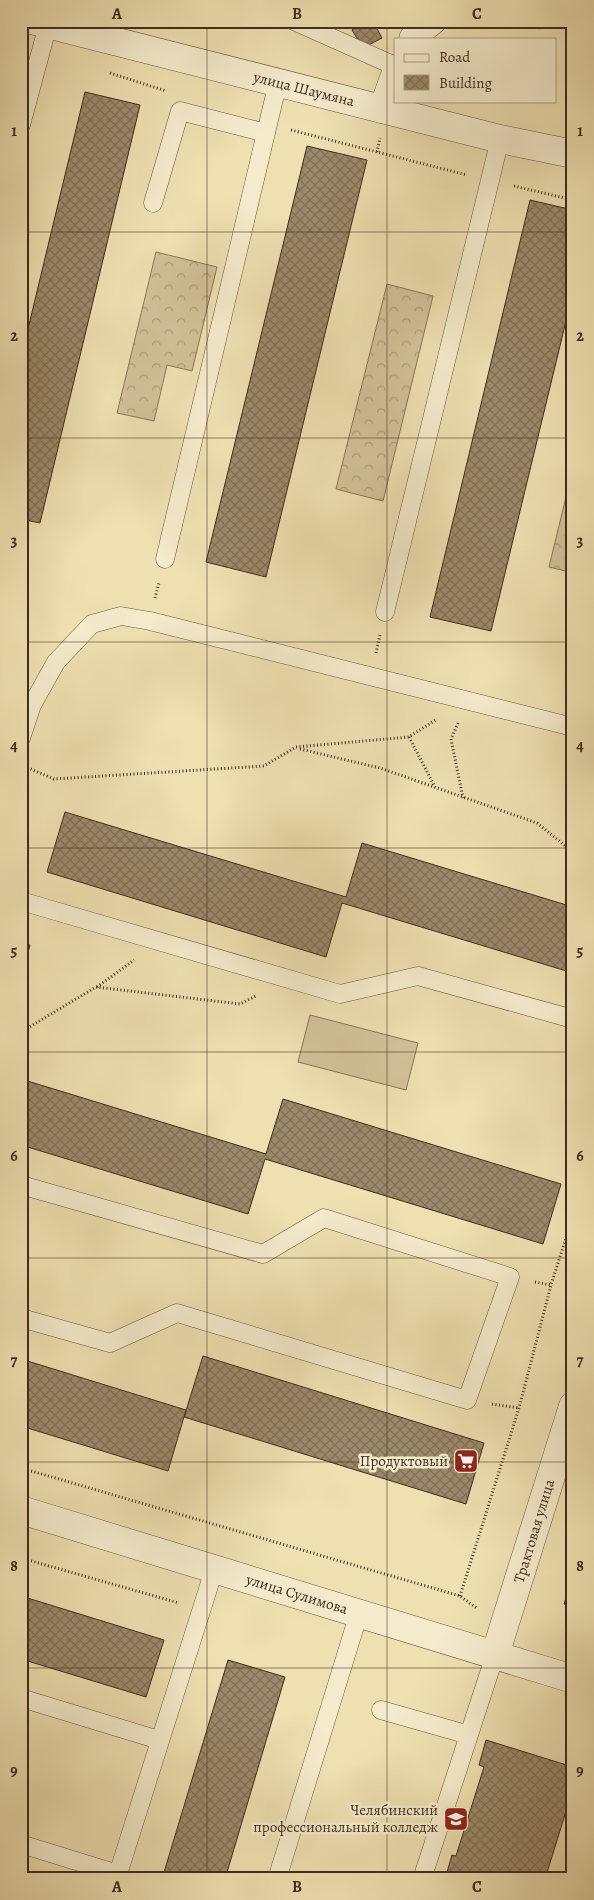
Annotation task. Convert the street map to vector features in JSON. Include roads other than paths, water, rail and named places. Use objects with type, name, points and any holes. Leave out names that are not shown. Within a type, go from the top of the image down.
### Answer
[{"type":"street","points":[[413,38],[432,21]]},
{"type":"street","name":"улица Шаумяна","points":[[44,22],[500,139],[573,154]]},
{"type":"street","points":[[383,109],[394,78]]},
{"type":"street","name":"Трактовая улица","points":[[495,1655],[573,1406]]},
{"type":"street","name":"улица Сулимова","points":[[21,1510],[573,1679]]},
{"type":"lane","points":[[294,21],[394,66]]},
{"type":"lane","points":[[21,125],[44,22]]},
{"type":"lane","points":[[165,559],[278,82]]},
{"type":"lane","points":[[153,203],[180,111],[266,128]]},
{"type":"lane","points":[[385,612],[500,139]]},
{"type":"lane","points":[[21,738],[32,705],[56,662],[92,624],[121,616],[150,621],[573,727]]},
{"type":"lane","points":[[21,900],[340,994],[418,976],[573,1019]]},
{"type":"lane","points":[[21,1185],[263,1254],[324,1218],[510,1277],[467,1400],[177,1313],[110,1343],[21,1318]]},
{"type":"lane","points":[[21,1844],[118,1874],[214,1570]]},
{"type":"lane","points":[[277,1879],[359,1613]]},
{"type":"lane","points":[[422,1879],[495,1655]]},
{"type":"lane","points":[[21,1698],[159,1740]]},
{"type":"lane","points":[[381,1710],[469,1735]]},
{"type":"place","name":"Продуктовый","points":[[466,1461]]},
{"type":"place","name":"Челябинский профессиональный колледж","points":[[456,1819]]}]
